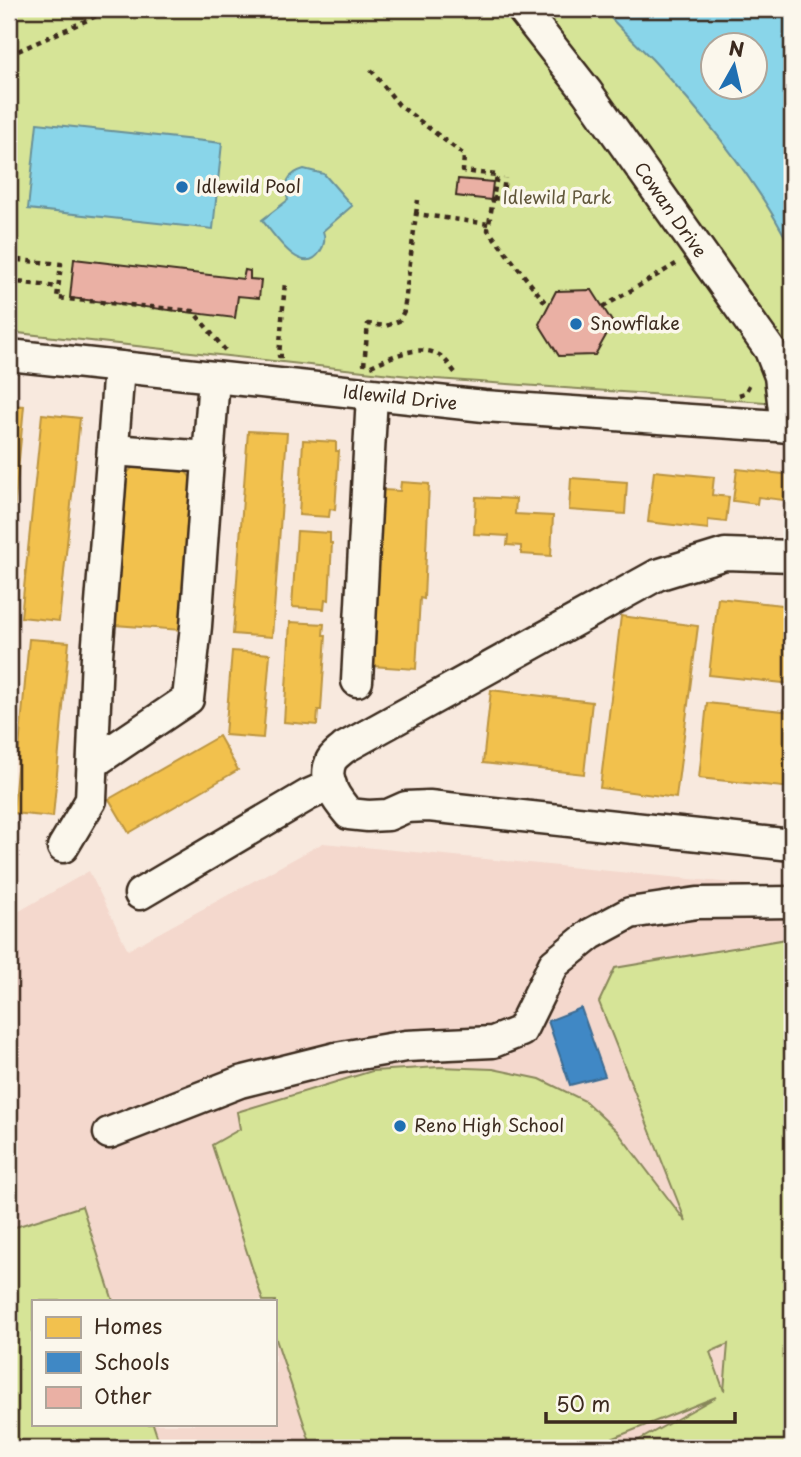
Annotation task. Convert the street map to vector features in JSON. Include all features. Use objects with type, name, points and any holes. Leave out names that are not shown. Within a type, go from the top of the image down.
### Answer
[{"type":"street","name":"Cowan Drive","points":[[522,9],[587,92],[770,350],[780,376],[789,427]]},
{"type":"street","name":"Idlewild Drive","points":[[9,355],[484,407],[789,427]]},
{"type":"street","points":[[63,847],[91,800],[97,656],[119,367]]},
{"type":"street","points":[[93,763],[188,699],[197,626],[214,378]]},
{"type":"street","points":[[357,681],[372,395]]},
{"type":"street","points":[[113,450],[209,457]]},
{"type":"street","points":[[792,556],[725,554],[657,575],[344,748],[331,760],[328,779],[336,799],[349,814],[388,815],[406,807],[429,806],[792,845]]},
{"type":"street","points":[[140,894],[308,794],[331,785]]},
{"type":"street","points":[[108,1133],[252,1079],[336,1058],[406,1046],[493,1042],[521,1031],[554,964],[590,934],[630,913],[697,904],[792,902]]},
{"type":"path","points":[[9,55],[112,9]]},
{"type":"path","points":[[371,70],[399,105],[464,155],[463,171],[497,175],[488,230],[548,306]]},
{"type":"path","points":[[493,198],[502,199],[505,178]]},
{"type":"path","points":[[364,365],[368,324],[386,326],[399,321],[404,311],[418,200]]},
{"type":"path","points":[[416,214],[489,224]]},
{"type":"path","points":[[9,243],[18,260],[61,264],[57,298],[192,311],[225,350]]},
{"type":"path","points":[[603,307],[676,262],[683,273]]},
{"type":"path","points":[[9,281],[58,287]]},
{"type":"path","points":[[285,282],[279,356],[291,357]]},
{"type":"path","points":[[352,364],[370,366],[400,354],[430,352],[442,357],[458,377]]},
{"type":"path","points":[[737,395],[745,393],[751,385],[751,376]]},
{"type":"shaded area","name":"Reno High School","points":[[323,843],[792,889],[792,1448],[9,1448],[9,917],[89,871],[128,950]]},
{"type":"green space","name":"Idlewild Park","points":[[9,9],[792,9],[792,404],[436,379],[9,332]]},
{"type":"green space","points":[[792,938],[792,1448],[625,1448],[716,1397],[589,1448],[312,1448],[276,1339],[276,1300],[263,1300],[212,1145],[240,1129],[237,1112],[372,1071],[440,1067],[493,1069],[540,1079],[585,1101],[617,1131],[686,1222],[599,1002],[615,968]],"holes":[[[728,1344],[724,1391],[710,1352]]]},
{"type":"green space","points":[[82,1206],[113,1300],[32,1300],[32,1426],[154,1426],[161,1448],[9,1448],[9,1229]]},
{"type":"water","points":[[603,9],[792,9],[792,250],[746,174],[710,126],[652,59]]},
{"type":"water","points":[[37,123],[222,143],[213,229],[28,209]]},
{"type":"water","points":[[304,169],[324,174],[352,206],[323,231],[324,242],[320,252],[313,259],[305,260],[288,251],[262,220],[288,200],[288,180],[294,173]]},
{"type":"building: Homes","points":[[9,405],[24,406],[10,556],[9,556]]},
{"type":"building: Homes","points":[[42,414],[80,418],[59,621],[21,617]]},
{"type":"building: Homes","points":[[248,431],[287,433],[272,637],[233,634]]},
{"type":"building: Homes","points":[[303,440],[336,442],[336,451],[339,451],[335,510],[330,509],[329,517],[299,515]]},
{"type":"building: Homes","points":[[133,467],[186,472],[192,479],[181,630],[115,625],[126,474]]},
{"type":"building: Homes","points":[[737,469],[792,475],[792,501],[758,497],[757,504],[733,501]]},
{"type":"building: Homes","points":[[654,471],[714,477],[712,495],[729,497],[726,522],[708,520],[708,529],[648,522]]},
{"type":"building: Homes","points":[[571,478],[627,482],[625,514],[569,510]]},
{"type":"building: Homes","points":[[401,482],[429,484],[424,599],[420,598],[416,669],[372,666],[383,490],[400,491]]},
{"type":"building: Homes","points":[[476,497],[516,499],[515,514],[553,516],[551,556],[521,554],[521,546],[507,545],[508,536],[474,534]]},
{"type":"building: Homes","points":[[297,531],[330,533],[332,543],[329,600],[325,599],[324,609],[292,607]]},
{"type":"building: Homes","points":[[718,598],[792,606],[792,684],[709,675]]},
{"type":"building: Homes","points":[[621,616],[698,626],[676,798],[600,788]]},
{"type":"building: Homes","points":[[290,622],[324,624],[323,635],[326,635],[321,710],[318,710],[317,725],[284,722]]},
{"type":"building: Homes","points":[[29,639],[69,642],[53,817],[13,813]]},
{"type":"building: Homes","points":[[232,651],[270,654],[263,738],[225,735]]},
{"type":"building: Homes","points":[[491,690],[592,702],[584,774],[483,763]]},
{"type":"building: Homes","points":[[707,703],[792,712],[792,788],[699,778]]},
{"type":"building: Homes","points":[[219,736],[238,770],[129,833],[109,799]]},
{"type":"building: Schools","points":[[581,1008],[605,1076],[570,1085],[548,1021]]},
{"type":"building: Other","points":[[458,179],[493,182],[491,200],[456,196]]},
{"type":"building: Other","points":[[74,259],[243,279],[245,270],[250,271],[250,279],[261,280],[259,298],[238,296],[235,318],[70,298]]},
{"type":"building: Other","name":"Snowflake","points":[[592,290],[613,323],[595,355],[559,356],[539,324],[556,291]]},
{"type":"place","name":"Idlewild Pool","points":[[182,187]]},
{"type":"place","name":"Snowflake","points":[[576,324]]},
{"type":"place","name":"Reno High School","points":[[400,1126]]}]
